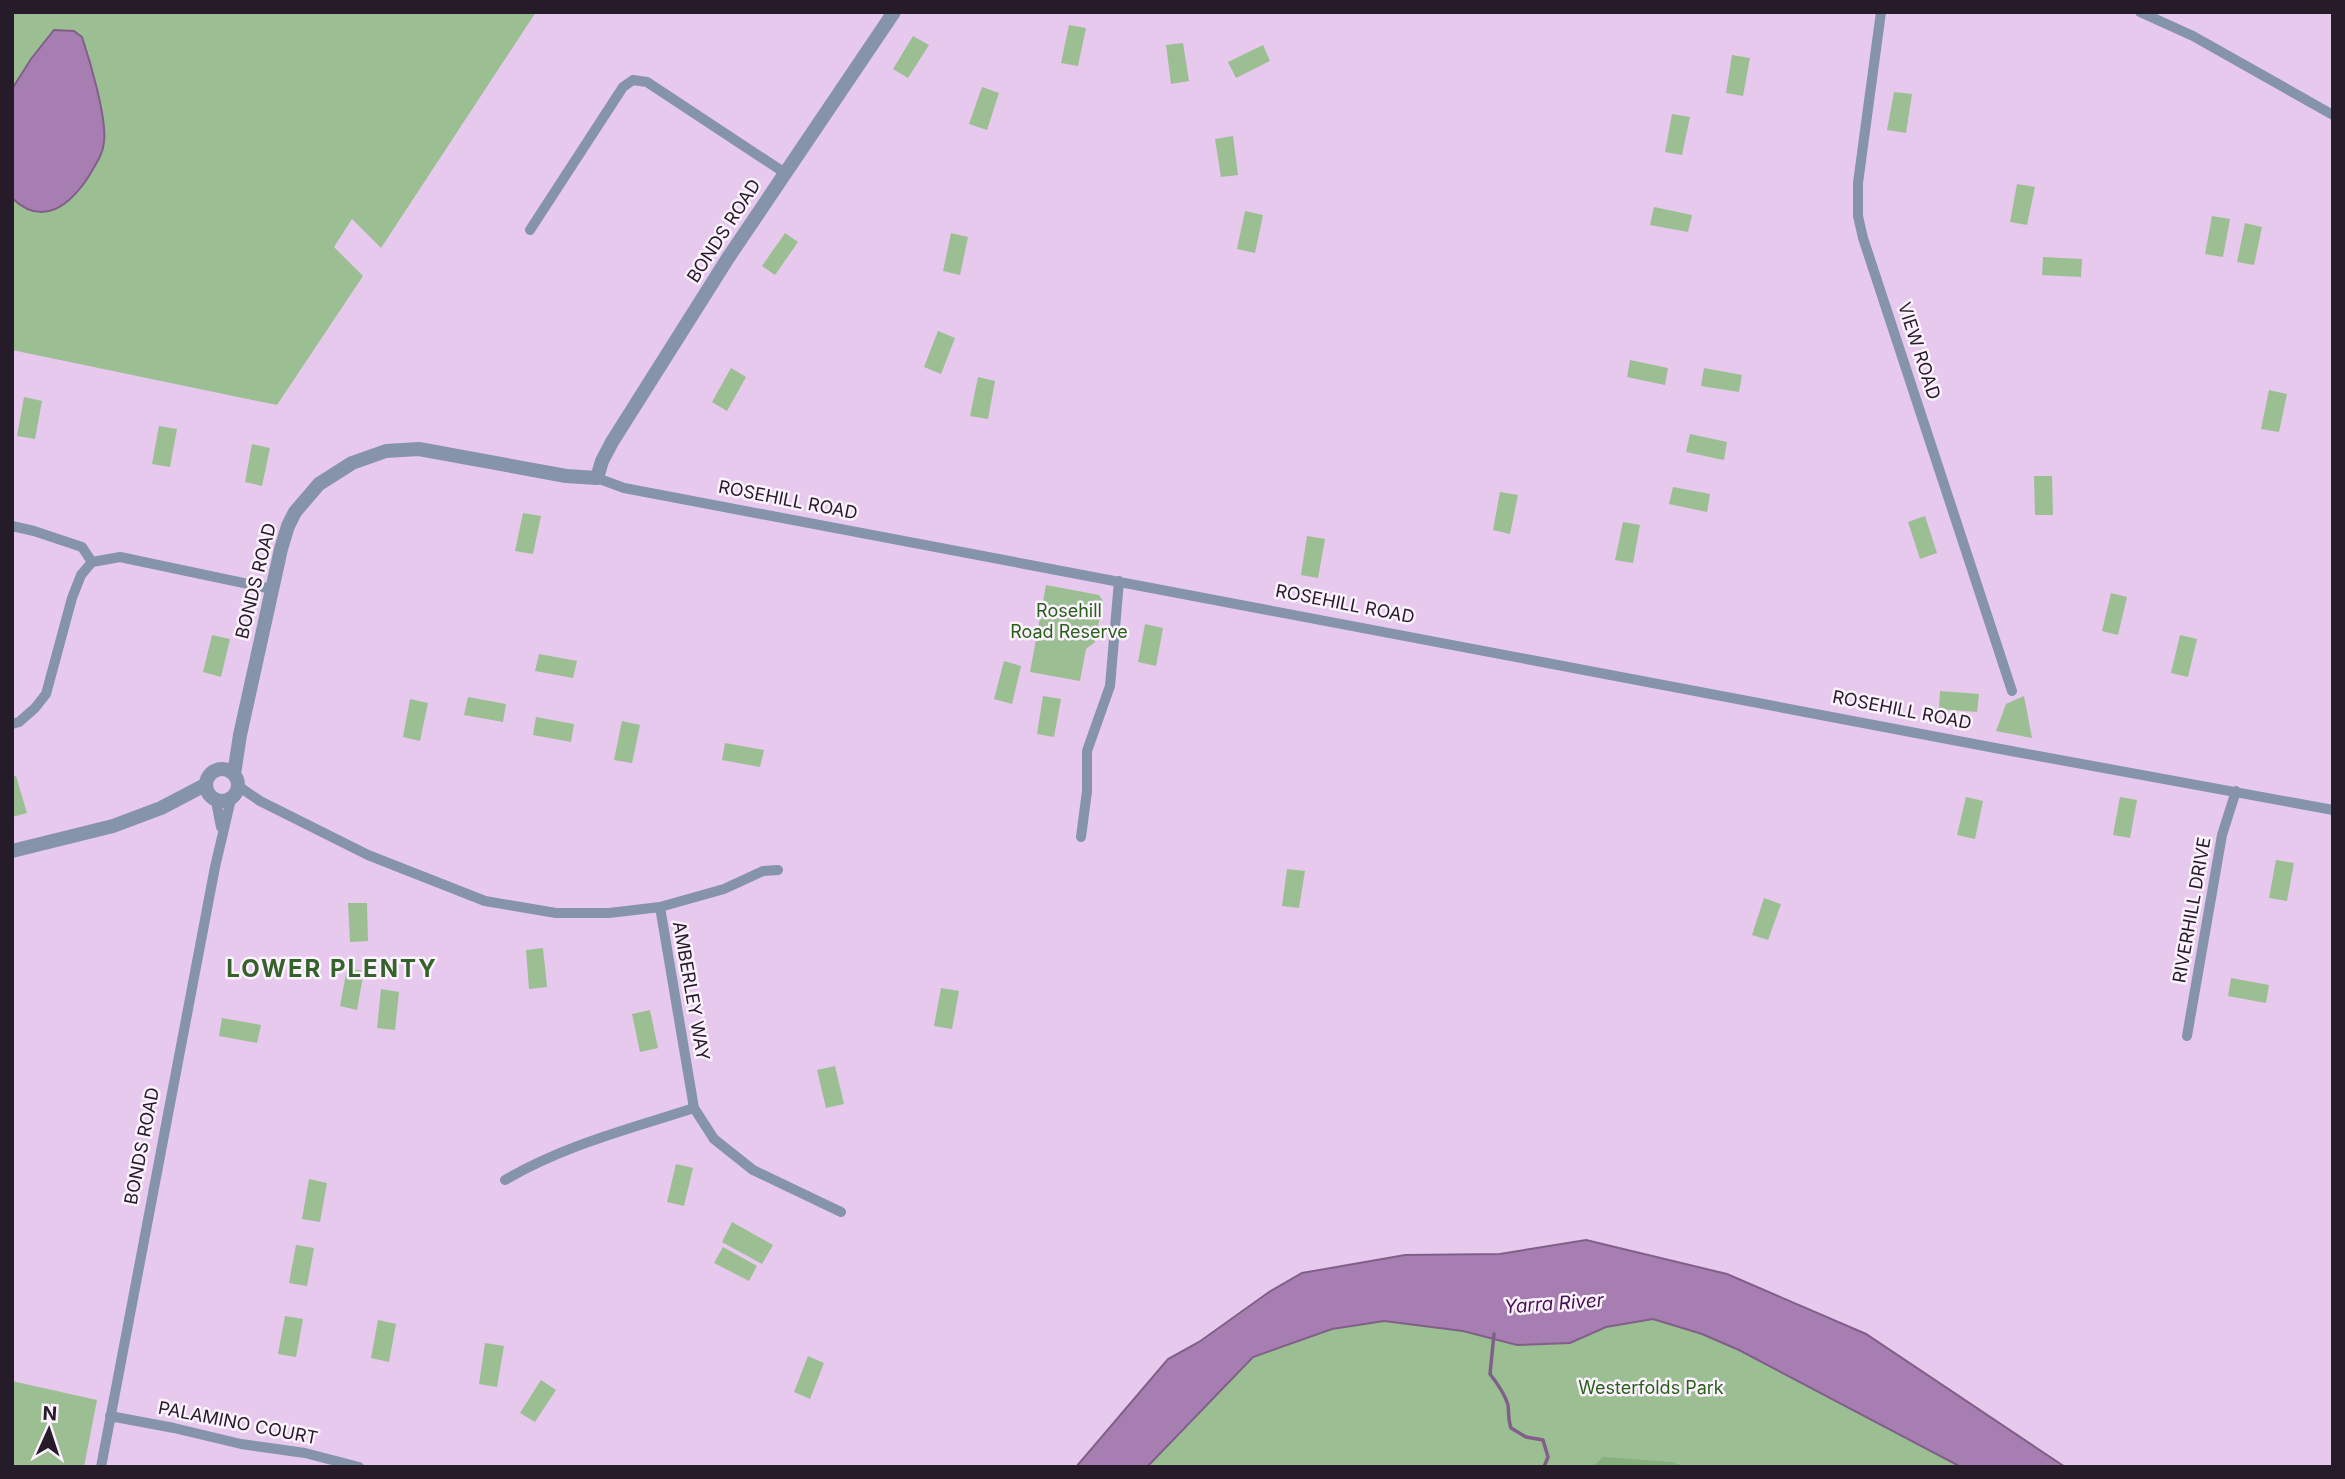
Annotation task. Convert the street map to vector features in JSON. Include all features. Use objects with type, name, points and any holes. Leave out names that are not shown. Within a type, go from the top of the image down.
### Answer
[{"type":"street","name":"BONDS ROAD","points":[[597,478],[612,442],[728,258],[894,12]]},
{"type":"street","name":"VIEW ROAD","points":[[1881,12],[1860,162],[1858,216],[2012,691]]},
{"type":"street","points":[[2140,12],[2193,36],[2333,115]]},
{"type":"street","points":[[530,230],[623,87],[633,80],[647,82],[785,173]]},
{"type":"street","name":"ROSEHILL ROAD","points":[[352,463],[386,451],[419,449],[566,476],[597,478],[624,488],[2333,810]]},
{"type":"street","name":"BONDS ROAD","points":[[100,1467],[222,833],[224,788],[240,735],[284,537],[295,512],[319,484],[352,463]]},
{"type":"street","points":[[12,526],[82,547],[92,562]]},
{"type":"street","points":[[12,724],[19,722],[35,709],[46,694],[72,598],[81,575],[92,562],[120,557],[272,589]]},
{"type":"street","points":[[1082,837],[1087,791],[1087,751],[1110,686],[1119,581]]},
{"type":"street","points":[[12,851],[113,826],[224,788]]},
{"type":"street","name":"AMBERLEY WAY","points":[[224,788],[260,801],[368,855],[485,901],[556,913],[609,913],[660,907],[694,1108],[714,1139],[754,1170],[841,1212]]},
{"type":"street","name":"RIVERHILL DRIVE","points":[[2187,1036],[2222,835],[2236,791]]},
{"type":"street","points":[[660,907],[724,889],[763,871],[778,870]]},
{"type":"street","points":[[505,1180],[539,1160],[569,1148],[694,1108]]},
{"type":"street","name":"PALAMINO COURT","points":[[110,1416],[241,1444],[305,1453],[359,1467]]},
{"type":"green space","points":[[12,12],[536,12],[381,248],[352,219],[334,247],[363,276],[277,405],[12,350]]},
{"type":"green space","points":[[1069,25],[1086,28],[1078,66],[1061,63]]},
{"type":"green space","points":[[913,36],[929,45],[908,78],[893,69]]},
{"type":"green space","points":[[1183,43],[1189,81],[1171,84],[1166,45]]},
{"type":"green space","points":[[1263,45],[1270,61],[1236,78],[1228,62]]},
{"type":"green space","points":[[1732,55],[1750,58],[1743,96],[1726,93]]},
{"type":"green space","points":[[982,87],[999,93],[987,130],[969,124]]},
{"type":"green space","points":[[1894,92],[1912,94],[1906,133],[1887,130]]},
{"type":"green space","points":[[1672,114],[1690,117],[1682,155],[1665,152]]},
{"type":"green space","points":[[1233,136],[1238,175],[1221,177],[1215,139]]},
{"type":"green space","points":[[2017,184],[2035,187],[2027,225],[2010,222]]},
{"type":"green space","points":[[1654,207],[1692,215],[1688,232],[1650,225]]},
{"type":"green space","points":[[1245,211],[1263,215],[1255,253],[1237,249]]},
{"type":"green space","points":[[2212,216],[2230,219],[2223,257],[2205,254]]},
{"type":"green space","points":[[2245,223],[2262,227],[2254,265],[2237,262]]},
{"type":"green space","points":[[785,233],[798,242],[775,275],[762,266]]},
{"type":"green space","points":[[951,233],[968,237],[960,275],[943,271]]},
{"type":"green space","points":[[2043,257],[2082,259],[2081,277],[2042,275]]},
{"type":"green space","points":[[938,331],[955,338],[941,374],[924,367]]},
{"type":"green space","points":[[1630,360],[1668,368],[1665,385],[1627,377]]},
{"type":"green space","points":[[731,368],[746,377],[727,411],[712,402]]},
{"type":"green space","points":[[1704,368],[1742,375],[1739,392],[1701,386]]},
{"type":"green space","points":[[978,377],[995,381],[988,419],[970,416]]},
{"type":"green space","points":[[2269,390],[2287,394],[2279,432],[2261,429]]},
{"type":"green space","points":[[24,397],[42,401],[35,439],[17,436]]},
{"type":"green space","points":[[159,426],[177,429],[170,467],[152,464]]},
{"type":"green space","points":[[1690,434],[1727,442],[1724,460],[1686,452]]},
{"type":"green space","points":[[252,444],[270,448],[262,486],[245,482]]},
{"type":"green space","points":[[2034,476],[2052,476],[2053,515],[2035,515]]},
{"type":"green space","points":[[1673,487],[1710,494],[1707,512],[1669,504]]},
{"type":"green space","points":[[1500,492],[1518,495],[1510,534],[1493,530]]},
{"type":"green space","points":[[523,513],[541,516],[533,554],[515,551]]},
{"type":"green space","points":[[1925,516],[1937,553],[1920,559],[1908,522]]},
{"type":"green space","points":[[1623,522],[1640,525],[1633,563],[1615,560]]},
{"type":"green space","points":[[1307,536],[1325,539],[1318,578],[1301,575]]},
{"type":"green space","name":"Rosehill Road Reserve","points":[[1046,585],[1099,595],[1103,601],[1095,642],[1086,649],[1080,681],[1030,672]]},
{"type":"green space","points":[[2111,593],[2127,597],[2118,635],[2102,631]]},
{"type":"green space","points":[[1145,624],[1163,628],[1156,666],[1138,662]]},
{"type":"green space","points":[[212,635],[230,639],[221,677],[203,672]]},
{"type":"green space","points":[[2180,635],[2197,639],[2188,677],[2171,673]]},
{"type":"green space","points":[[539,654],[577,661],[573,678],[535,671]]},
{"type":"green space","points":[[1004,661],[1021,666],[1012,704],[994,699]]},
{"type":"green space","points":[[1940,691],[1979,694],[1977,712],[1939,709]]},
{"type":"green space","points":[[1043,696],[1061,699],[1054,737],[1037,734]]},
{"type":"green space","points":[[2024,696],[2032,738],[1996,731],[2006,704]]},
{"type":"green space","points":[[468,697],[506,704],[503,722],[464,715]]},
{"type":"green space","points":[[410,699],[428,703],[420,741],[403,737]]},
{"type":"green space","points":[[536,717],[574,724],[571,742],[533,735]]},
{"type":"green space","points":[[622,721],[640,725],[632,763],[614,760]]},
{"type":"green space","points":[[725,743],[764,750],[760,767],[722,760]]},
{"type":"green space","points":[[16,776],[27,813],[12,817],[12,777]]},
{"type":"green space","points":[[1966,797],[1983,801],[1975,839],[1957,835]]},
{"type":"green space","points":[[2120,797],[2137,800],[2130,838],[2113,835]]},
{"type":"green space","points":[[2276,860],[2294,863],[2287,901],[2269,898]]},
{"type":"green space","points":[[1287,869],[1305,871],[1299,908],[1282,906]]},
{"type":"green space","points":[[1764,898],[1781,904],[1768,940],[1752,935]]},
{"type":"green space","points":[[348,903],[367,903],[368,941],[350,942]]},
{"type":"green space","points":[[543,948],[547,987],[529,989],[526,950]]},
{"type":"green space","points":[[347,968],[364,971],[357,1010],[340,1006]]},
{"type":"green space","points":[[2231,978],[2269,985],[2266,1003],[2228,996]]},
{"type":"green space","points":[[941,988],[959,991],[952,1029],[934,1026]]},
{"type":"green space","points":[[381,989],[399,992],[395,1030],[377,1028]]},
{"type":"green space","points":[[650,1010],[658,1048],[640,1052],[632,1014]]},
{"type":"green space","points":[[222,1018],[261,1025],[257,1043],[219,1036]]},
{"type":"green space","points":[[835,1066],[844,1104],[826,1108],[817,1070]]},
{"type":"green space","points":[[676,1164],[693,1168],[684,1206],[667,1202]]},
{"type":"green space","points":[[309,1179],[327,1183],[320,1222],[302,1219]]},
{"type":"green space","points":[[732,1222],[773,1245],[762,1264],[722,1242]]},
{"type":"green space","points":[[296,1245],[314,1248],[307,1286],[289,1283]]},
{"type":"green space","points":[[723,1247],[757,1266],[749,1281],[714,1263]]},
{"type":"green space","points":[[285,1316],[303,1319],[296,1357],[278,1354]]},
{"type":"green space","name":"Westerfolds Park","points":[[1617,1316],[1704,1320],[1966,1467],[1124,1467],[1186,1393],[1307,1317]]},
{"type":"green space","points":[[378,1320],[396,1324],[389,1362],[371,1358]]},
{"type":"green space","points":[[485,1343],[504,1346],[497,1387],[479,1384]]},
{"type":"green space","points":[[808,1356],[824,1363],[810,1399],[794,1392]]},
{"type":"green space","points":[[541,1380],[556,1390],[535,1422],[520,1413]]},
{"type":"green space","points":[[12,1381],[97,1400],[84,1467],[12,1467]]},
{"type":"green space","points":[[1603,1457],[1672,1462],[1686,1467],[1592,1467]]},
{"type":"water","points":[[54,30],[74,31],[82,37],[100,105],[104,142],[96,164],[82,187],[64,204],[45,212],[23,207],[12,198],[12,89]]},
{"type":"water","name":"Yarra River","points":[[1586,1240],[1727,1274],[1866,1334],[2065,1467],[1961,1467],[1739,1350],[1702,1334],[1653,1319],[1606,1327],[1570,1343],[1517,1345],[1463,1331],[1384,1321],[1332,1329],[1253,1357],[1147,1467],[1076,1467],[1168,1359],[1199,1342],[1269,1292],[1302,1273],[1405,1255],[1500,1254]]},
{"type":"waterway","points":[[1494,1334],[1490,1374],[1507,1401],[1511,1428],[1526,1437],[1543,1440],[1548,1457],[1544,1467]]},
{"type":"district","name":"LOWER PLENTY","points":[[332,969]]}]
